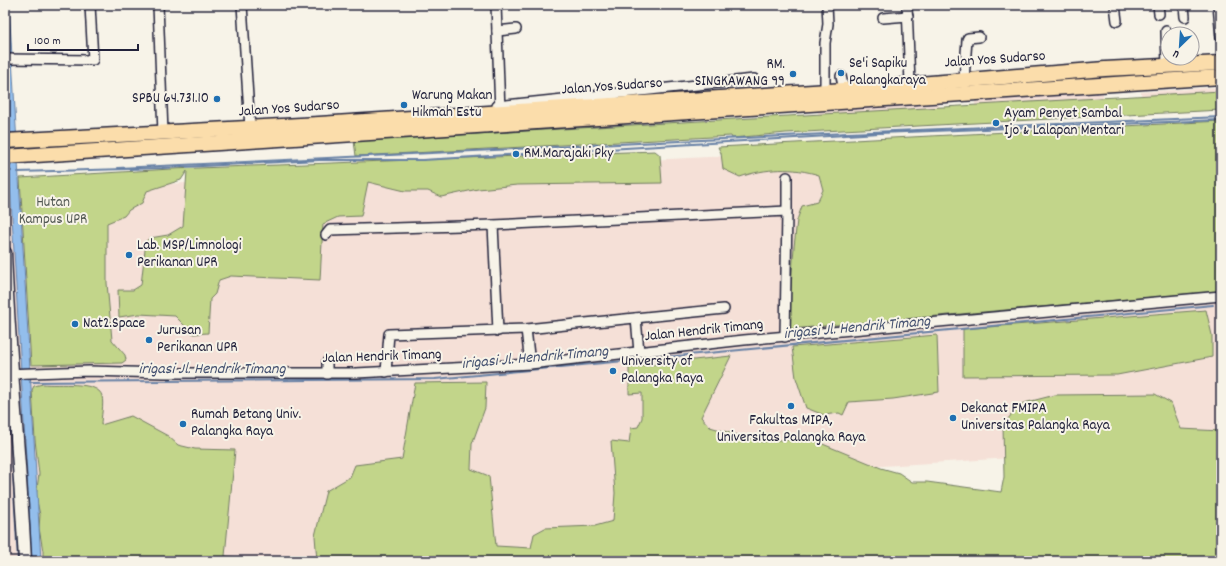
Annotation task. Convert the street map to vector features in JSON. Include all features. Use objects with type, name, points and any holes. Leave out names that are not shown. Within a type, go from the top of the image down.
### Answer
[{"type":"main road","name":"Jalan Yos Sudarso","points":[[5,140],[121,142],[346,129],[1070,79],[1106,69],[1168,67],[1221,63]]},
{"type":"main road","name":"Jalan Yos Sudarso","points":[[5,157],[121,142],[163,133],[318,124],[346,129],[500,111],[663,107],[825,91],[843,83],[910,84],[964,79],[1221,77]]},
{"type":"main road","points":[[5,253],[15,373],[25,561]]},
{"type":"street","points":[[9,60],[93,60],[90,5]]},
{"type":"street","points":[[158,5],[163,133]]},
{"type":"street","points":[[242,5],[250,128]]},
{"type":"street","points":[[496,5],[500,111]]},
{"type":"street","points":[[825,91],[827,5]]},
{"type":"street","points":[[907,5],[910,84]]},
{"type":"street","points":[[1116,5],[1117,21]]},
{"type":"street","points":[[1184,5],[1185,17]]},
{"type":"street","points":[[1218,5],[1221,38]]},
{"type":"street","points":[[883,18],[908,16]]},
{"type":"street","points":[[498,31],[516,29]]},
{"type":"street","points":[[964,79],[967,40],[968,38],[979,37]]},
{"type":"street","points":[[318,124],[754,79]]},
{"type":"street","points":[[785,337],[787,177]]},
{"type":"street","points":[[326,235],[330,230],[493,225],[786,211]]},
{"type":"street","points":[[493,225],[498,331]]},
{"type":"street","name":"Jalan Hendrik Timang","points":[[15,373],[327,374],[530,364],[785,337],[1221,296]]},
{"type":"street","points":[[386,372],[389,334],[526,329],[724,309]]},
{"type":"street","points":[[636,318],[639,352]]},
{"type":"street","points":[[526,329],[530,364]]},
{"type":"street","points":[[327,374],[328,362]]},
{"type":"shaded area","points":[[1221,87],[1221,109],[1142,114],[1141,92]]},
{"type":"shaded area","points":[[1103,93],[1104,116],[976,123],[975,101]]},
{"type":"shaded area","points":[[939,104],[941,125],[819,131],[818,110]]},
{"type":"shaded area","name":"University of Palangka Raya","points":[[810,152],[1221,262],[1221,445],[690,478],[654,550],[534,561],[5,561],[5,192]]},
{"type":"green space","points":[[1221,91],[1221,110],[786,133],[732,138],[731,136],[356,156],[354,141]]},
{"type":"green space","points":[[1221,121],[1221,291],[790,329],[790,300],[797,220],[802,206],[817,202],[823,190],[819,175],[809,172],[770,170],[740,177],[723,169],[721,153],[718,147]]},
{"type":"green space","name":"Hutan Kampus UPR","points":[[655,151],[660,155],[662,183],[517,185],[478,189],[441,197],[428,191],[405,191],[368,182],[361,216],[338,217],[323,224],[320,280],[231,276],[219,280],[215,294],[210,299],[208,333],[193,334],[175,316],[139,314],[119,317],[118,290],[133,290],[141,285],[146,241],[150,238],[168,235],[183,226],[187,171],[181,180],[147,191],[142,203],[129,210],[124,216],[107,223],[107,283],[112,340],[125,355],[126,360],[122,363],[31,365],[20,178],[171,169]]},
{"type":"green space","points":[[1206,310],[1212,335],[1212,357],[1117,375],[963,376],[963,329]]},
{"type":"green space","points":[[937,335],[939,392],[893,399],[849,402],[843,415],[839,413],[824,415],[806,408],[796,378],[792,347]]},
{"type":"green space","points":[[731,356],[701,417],[710,427],[762,442],[776,440],[813,440],[881,468],[899,473],[912,482],[927,482],[1001,492],[1004,477],[1003,425],[1020,404],[1055,395],[1155,394],[1171,403],[1181,429],[1221,431],[1221,561],[317,561],[315,536],[326,491],[350,477],[355,465],[402,459],[415,383],[486,382],[485,408],[472,444],[471,469],[489,476],[496,546],[531,548],[534,534],[545,528],[595,526],[613,521],[615,493],[611,441],[629,443],[631,428],[638,427],[642,418],[642,393],[629,394],[629,367]]},
{"type":"green space","points":[[43,384],[85,386],[99,391],[103,399],[101,425],[131,416],[168,436],[178,445],[195,449],[235,450],[225,556],[258,561],[43,561],[43,551],[39,528],[40,515],[36,497],[39,474],[32,390],[34,386]]},
{"type":"water","points":[[5,5],[9,5],[41,561],[32,561],[5,96]]},
{"type":"waterway","points":[[118,168],[848,133],[1221,117]]},
{"type":"waterway","points":[[18,172],[162,168],[319,160],[423,160],[879,133],[1221,120]]},
{"type":"waterway","points":[[5,169],[11,171]]},
{"type":"waterway","name":"irigasi Jl. Hendrik Timang","points":[[30,382],[435,379],[1213,305]]},
{"type":"waterway","points":[[11,438],[18,561]]},
{"type":"place","name":"Se'i Sapiku Palangkaraya","points":[[841,73]]},
{"type":"place","name":"RM. SINGKAWANG 99","points":[[793,74]]},
{"type":"place","name":"SPBU 64.731.10","points":[[217,99]]},
{"type":"place","name":"Warung Makan Hikmah Estu","points":[[404,105]]},
{"type":"place","name":"Ayam Penyet Sambal Ijo & Lalapan Mentari","points":[[996,123]]},
{"type":"place","name":"RM.Marajaki Pky","points":[[516,154]]},
{"type":"place","name":"Lab. MSP/Limnologi Perikanan UPR","points":[[129,255]]},
{"type":"place","name":"Nat2.Space","points":[[75,324]]},
{"type":"place","name":"Jurusan Perikanan UPR","points":[[149,340]]},
{"type":"place","name":"University of Palangka Raya","points":[[613,371]]},
{"type":"place","name":"Fakultas MIPA, Universitas Palangka Raya","points":[[791,406]]},
{"type":"place","name":"Dekanat FMIPA Universitas Palangka Raya","points":[[953,418]]},
{"type":"place","name":"Rumah Betang Univ. Palangka Raya","points":[[183,424]]}]
